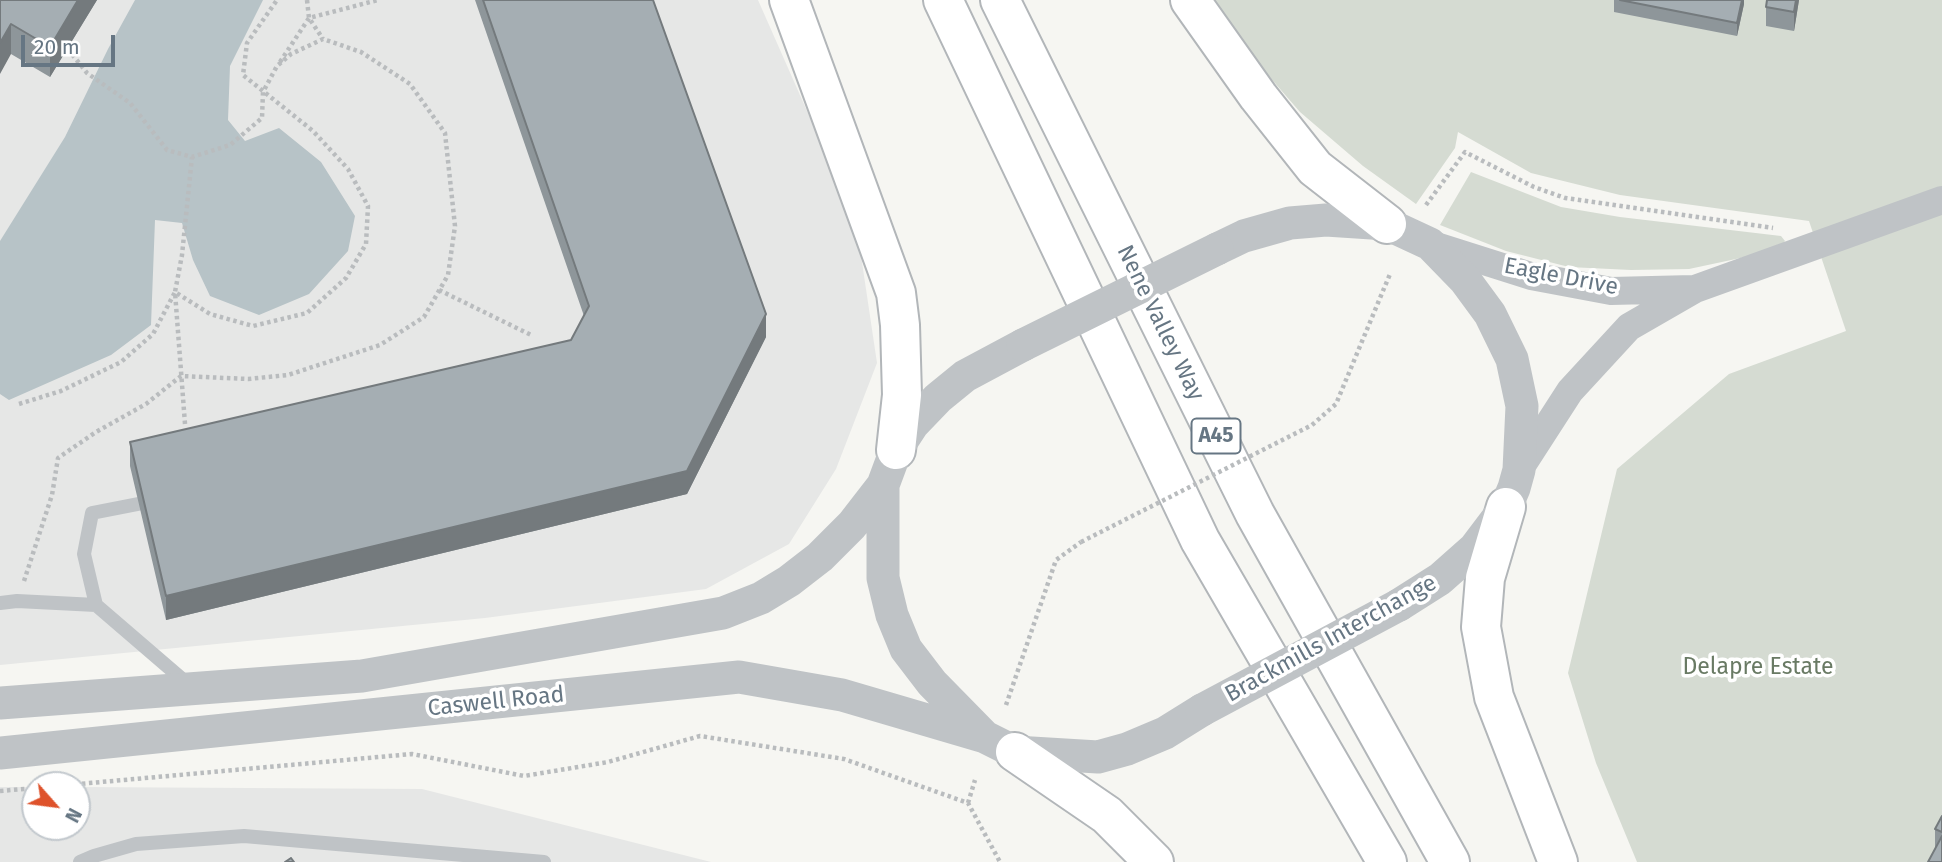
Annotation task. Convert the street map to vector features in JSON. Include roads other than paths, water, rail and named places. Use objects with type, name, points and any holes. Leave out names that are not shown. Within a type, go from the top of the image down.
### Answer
[{"type":"highway","name":"A45","points":[[943,0],[1200,540],[1387,862]]},
{"type":"highway","name":"Nene Valley Way","points":[[1000,0],[1255,514],[1450,862]]},
{"type":"highway","points":[[1190,0],[1258,96],[1315,169],[1387,224]]},
{"type":"highway","points":[[790,3],[896,293],[900,325],[902,395],[896,450]]},
{"type":"highway","points":[[1506,507],[1485,578],[1481,627],[1494,697],[1558,862]]},
{"type":"highway","points":[[1000,744],[1107,815],[1154,862]]},
{"type":"street","name":"Eagle Drive","points":[[1519,470],[1570,391],[1629,327],[1695,289],[1942,200]]},
{"type":"street","name":"Brackmills Interchange","points":[[1326,220],[1387,224],[1430,244],[1465,280],[1490,314],[1511,359],[1522,406],[1519,470],[1506,507],[1475,548],[1440,579],[1399,605],[1202,710],[1165,733],[1127,749],[1098,757],[1000,744],[932,683],[906,649],[892,615],[883,578],[883,485],[896,450],[913,424],[938,398],[965,376],[1023,345],[1244,236],[1290,223],[1326,220]]},
{"type":"street","name":"Eagle Drive","points":[[1430,244],[1531,275],[1611,291],[1695,289]]},
{"type":"street","name":"Caswell Road","points":[[0,703],[362,676],[723,612],[761,598],[820,557],[852,525],[883,485]]},
{"type":"street","name":"Caswell Road","points":[[0,752],[739,677],[842,695],[1000,744]]},
{"type":"lane","points":[[138,504],[92,513],[84,554],[96,605],[192,687]]},
{"type":"lane","points":[[0,603],[17,601],[96,605]]},
{"type":"lane","points":[[80,862],[136,844],[244,836],[544,862]]},
{"type":"park label","name":"Delapre Estate","points":[[1758,668]]}]
